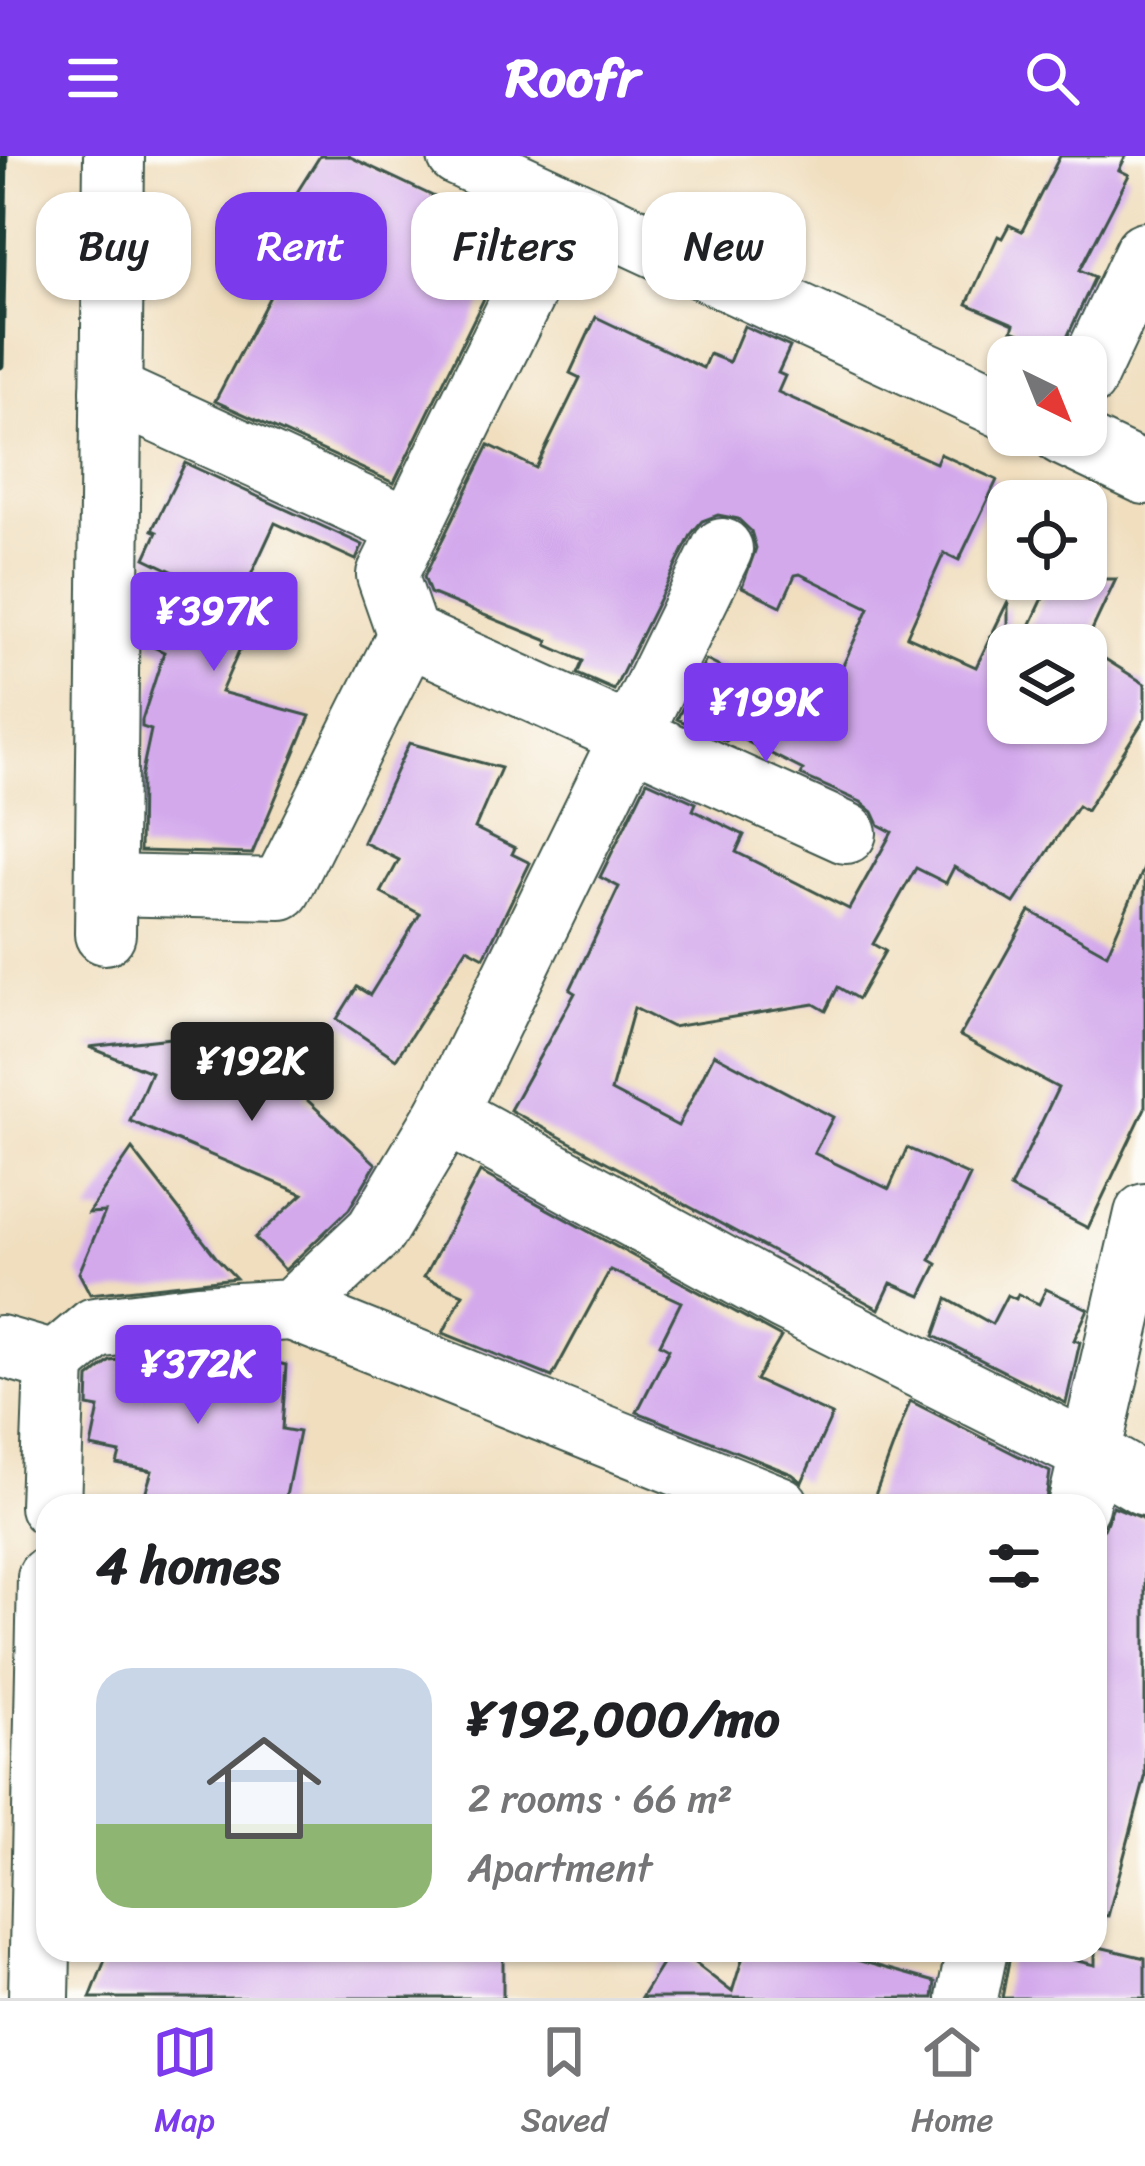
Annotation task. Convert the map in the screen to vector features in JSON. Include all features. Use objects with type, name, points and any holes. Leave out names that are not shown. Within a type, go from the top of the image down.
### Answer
[{"type":"street","points":[[114,156],[105,909],[281,889],[407,635],[387,574],[522,300]]},
{"type":"street","points":[[458,156],[536,192]]},
{"type":"street","points":[[618,230],[987,400]]},
{"type":"street","points":[[1106,336],[1145,252]]},
{"type":"street","points":[[111,391],[410,528]]},
{"type":"street","points":[[1107,456],[1145,474]]},
{"type":"street","points":[[292,1310],[376,1232],[446,1114],[722,549]]},
{"type":"street","points":[[407,635],[846,832]]},
{"type":"street","points":[[446,1114],[786,1301],[1084,1479],[1145,1484]]},
{"type":"street","points":[[1084,1479],[1145,1214]]},
{"type":"street","points":[[48,1494],[27,1354],[94,1328],[292,1310],[749,1494]]},
{"type":"street","points":[[34,1689],[36,1813]]},
{"type":"street","points":[[38,1962],[39,1998]]},
{"type":"street","points":[[967,1998],[974,1962]]},
{"type":"building","points":[[320,156],[348,156],[424,192],[411,192],[411,300],[483,300],[394,483],[215,401],[268,300],[387,300],[387,192],[297,192]]},
{"type":"building","points":[[1060,156],[1126,156],[1119,170],[1129,175],[1080,270],[1095,277],[1068,336],[1021,336],[1012,330],[1014,324],[967,304],[998,236],[1002,238],[1009,225],[1022,231]]},
{"type":"building","points":[[596,317],[703,368],[709,354],[729,362],[744,326],[790,347],[778,373],[785,376],[778,392],[936,463],[940,454],[997,480],[987,480],[987,501],[959,560],[944,553],[907,636],[976,667],[987,644],[987,744],[1107,744],[1107,660],[1145,684],[1145,718],[1086,811],[1078,806],[1014,903],[954,867],[946,883],[916,868],[873,944],[885,951],[858,999],[838,987],[826,1011],[814,1004],[672,1027],[634,1008],[611,1091],[678,1126],[714,1054],[833,1117],[814,1153],[889,1189],[907,1148],[970,1176],[930,1260],[937,1264],[921,1296],[891,1283],[879,1309],[510,1110],[575,993],[570,990],[619,887],[600,877],[647,781],[696,803],[693,810],[744,835],[736,852],[849,909],[892,832],[879,825],[861,802],[801,775],[803,770],[734,735],[726,741],[677,719],[706,660],[765,690],[771,678],[825,705],[869,608],[800,574],[795,575],[781,606],[742,587],[756,548],[751,531],[738,519],[718,515],[702,521],[692,533],[614,690],[577,674],[583,661],[547,645],[548,641],[430,593],[424,577],[489,445],[536,468],[580,378],[570,373]]},
{"type":"building","points":[[185,463],[363,545],[356,560],[275,523],[244,590],[262,598],[221,692],[310,716],[252,854],[140,851],[141,777],[151,730],[142,727],[142,720],[164,652],[149,645],[180,575],[145,558],[157,532],[152,530]]},
{"type":"building","points":[[1042,600],[1106,600],[1095,624],[1031,624]]},
{"type":"building","points":[[1008,601],[1008,624],[997,624]]},
{"type":"building","points":[[409,743],[501,768],[475,828],[515,848],[512,854],[530,863],[484,957],[467,948],[396,1059],[337,1019],[357,987],[370,995],[420,914],[381,893],[399,860],[363,842]]},
{"type":"building","points":[[1145,866],[1145,1108],[1088,1228],[1010,1188],[1058,1088],[960,1036],[1030,911],[1107,954]]},
{"type":"building","points":[[243,1030],[323,1068],[304,1097],[376,1164],[349,1209],[285,1270],[255,1238],[303,1194],[130,1121],[151,1072],[89,1047]]},
{"type":"building","points":[[132,1149],[236,1278],[90,1294],[79,1273],[105,1212],[88,1213]]},
{"type":"building","points":[[480,1172],[781,1337],[756,1380],[832,1415],[802,1482],[637,1412],[669,1349],[660,1344],[681,1302],[610,1270],[552,1377],[443,1333],[463,1294],[424,1277]]},
{"type":"building","points":[[1046,1289],[1088,1309],[1074,1340],[1080,1342],[1066,1403],[934,1336],[947,1299],[992,1324],[1007,1295],[1016,1299],[1018,1294],[1039,1304]]},
{"type":"building","points":[[225,1348],[222,1351],[286,1365],[282,1429],[299,1432],[286,1494],[145,1494],[152,1471],[117,1464],[120,1453],[91,1447],[99,1408],[88,1406],[89,1378],[110,1361]]},
{"type":"building","points":[[910,1401],[1050,1472],[1047,1494],[875,1494]]},
{"type":"building","points":[[1113,1506],[1145,1519],[1145,1778],[1108,1916],[1107,1916],[1107,1521]]},
{"type":"building","points":[[1107,1949],[1145,1958],[1145,1998],[1002,1998],[1009,1962],[1107,1962]]},
{"type":"building","points":[[104,1962],[503,1962],[503,1998],[90,1998]]},
{"type":"building","points":[[664,1962],[693,1962],[732,1992],[741,1962],[864,1962],[935,1982],[933,1998],[641,1998]]},
{"type":"railway","points":[[0,365],[4,156]]}]
